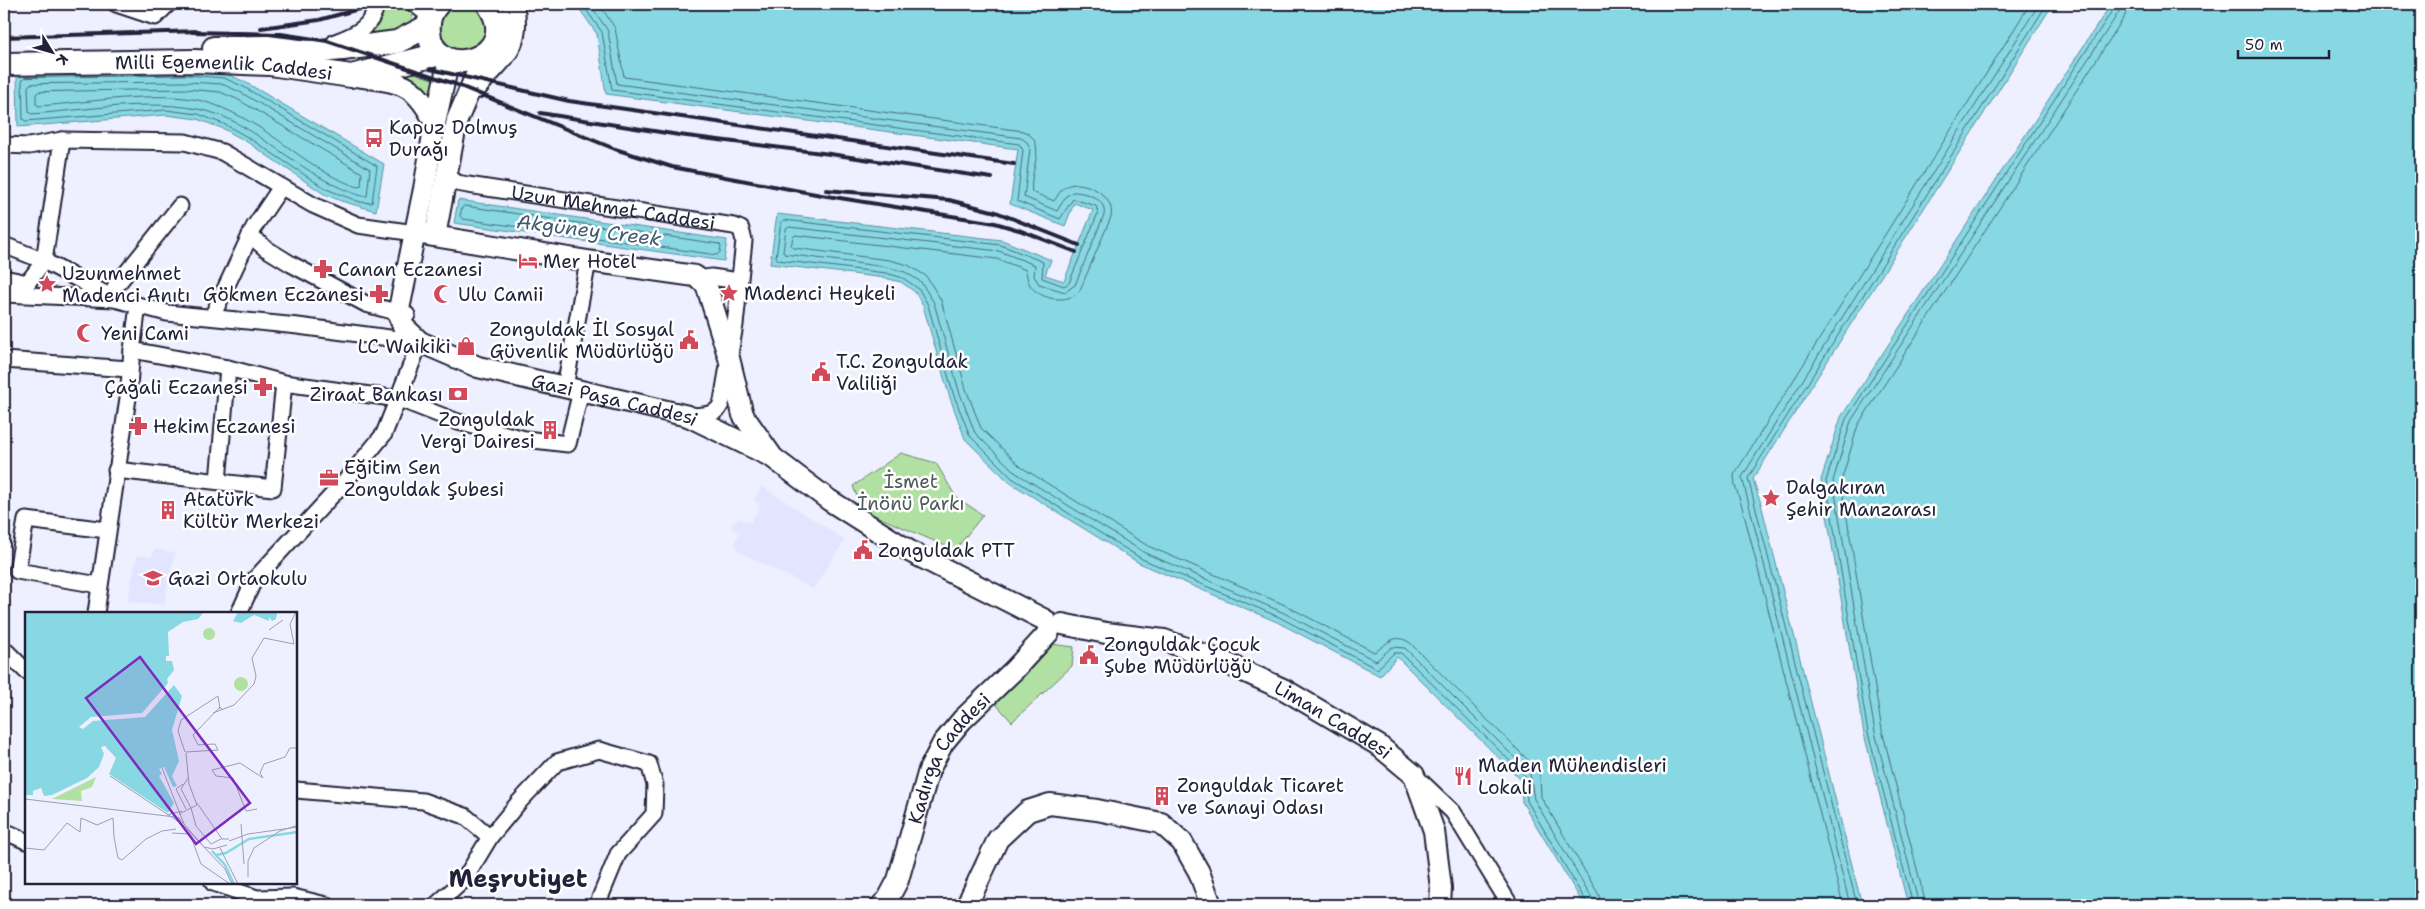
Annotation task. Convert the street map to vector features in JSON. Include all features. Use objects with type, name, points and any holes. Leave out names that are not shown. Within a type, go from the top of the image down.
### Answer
[{"type":"highway","points":[[485,54],[497,34],[497,6]]},
{"type":"highway","points":[[4,50],[268,47],[307,52],[343,50],[397,42],[427,12]]},
{"type":"highway","points":[[427,12],[429,36],[445,57]]},
{"type":"highway","name":"Milli Egemenlik Caddesi","points":[[4,64],[194,61],[270,64],[351,76],[445,57],[468,62],[485,54]]},
{"type":"main road","points":[[457,120],[466,101],[484,78],[506,56],[512,43],[515,32],[497,6]]},
{"type":"main road","points":[[435,236],[457,120],[485,54]]},
{"type":"main road","points":[[420,342],[403,326],[403,314],[445,57]]},
{"type":"main road","points":[[351,76],[396,82],[411,89],[425,102],[434,123]]},
{"type":"main road","points":[[415,233],[695,276],[706,284],[729,358],[743,415],[772,456]]},
{"type":"main road","name":"Gazi Paşa Caddesi","points":[[420,342],[478,367],[688,416],[772,456],[830,500],[911,552],[1052,625]]},
{"type":"main road","name":"Liman Caddesi","points":[[1052,625],[1164,640],[1226,663],[1284,690],[1340,721],[1378,745],[1414,775]]},
{"type":"main road","name":"Kadırga Caddesi","points":[[882,905],[888,899],[898,880],[929,770],[943,743],[962,720],[1021,663],[1052,625]]},
{"type":"main road","points":[[1414,775],[1434,831],[1441,888],[1440,905]]},
{"type":"main road","points":[[967,905],[998,839],[1028,811],[1050,804],[1097,810],[1160,823],[1182,842],[1199,872],[1210,905]]},
{"type":"street","points":[[116,4],[155,17],[168,4]]},
{"type":"street","points":[[307,52],[354,36],[367,26],[375,15],[376,4]]},
{"type":"street","points":[[4,294],[23,288],[44,261],[62,140]]},
{"type":"street","points":[[4,145],[28,146],[62,140],[185,142],[222,152],[313,206],[358,224],[415,233]]},
{"type":"street","points":[[4,141],[28,146]]},
{"type":"street","name":"Uzun Mehmet Caddesi","points":[[447,175],[457,183],[468,186],[734,226],[741,229],[744,241],[740,275]]},
{"type":"street","points":[[212,317],[250,235],[281,187]]},
{"type":"street","points":[[4,245],[44,261],[115,299],[115,287],[180,206]]},
{"type":"street","points":[[250,235],[264,248],[366,304],[403,314]]},
{"type":"street","points":[[132,350],[228,368],[284,382],[399,399],[458,422],[525,439],[568,444],[588,261]]},
{"type":"street","points":[[688,416],[712,414],[721,407],[735,325],[740,275],[699,279]]},
{"type":"street","points":[[4,278],[23,288]]},
{"type":"street","name":"Gazi Paşa Caddesi","points":[[23,288],[74,299],[115,299],[167,313],[298,326],[420,342]]},
{"type":"street","points":[[96,612],[128,398],[129,369],[138,306]]},
{"type":"street","points":[[239,612],[254,580],[347,479],[384,434],[420,342]]},
{"type":"street","points":[[4,360],[129,369]]},
{"type":"street","points":[[218,481],[228,368]]},
{"type":"street","points":[[116,470],[274,488],[284,382]]},
{"type":"street","points":[[99,585],[17,571],[26,520],[107,530]]},
{"type":"street","points":[[4,649],[25,670]]},
{"type":"street","points":[[436,905],[464,880],[490,837],[519,802],[557,762],[599,750],[649,764],[655,785],[654,814],[618,854],[597,905]]},
{"type":"street","name":"Liman Caddesi","points":[[1414,775],[1453,812],[1510,905]]},
{"type":"street","points":[[298,790],[423,801],[465,816],[490,837]]},
{"type":"street","points":[[4,831],[25,842]]},
{"type":"street","points":[[215,884],[252,902],[293,897],[326,905]]},
{"type":"shaded area","points":[[762,486],[845,540],[813,589],[738,551],[735,540],[740,533],[730,527],[738,518],[750,523],[760,506],[754,500]]},
{"type":"shaded area","name":"Gazi Ortaokulu","points":[[154,549],[175,553],[171,571],[175,572],[172,584],[168,584],[164,605],[127,602],[137,555],[152,557]]},
{"type":"green space","points":[[383,4],[405,4],[413,15],[411,21],[401,30],[367,37],[380,18]]},
{"type":"green space","points":[[445,4],[480,4],[492,23],[477,53],[443,50],[435,18]]},
{"type":"green space","points":[[405,70],[435,80],[432,101],[392,76]]},
{"type":"green space","name":"İsmet İnönü Parkı","points":[[901,453],[936,463],[956,497],[983,515],[955,550],[862,510],[853,486]]},
{"type":"green space","points":[[1051,644],[1074,647],[1072,666],[1012,722],[993,701]]},
{"type":"water","points":[[576,4],[2053,4],[1753,479],[1761,504],[1862,905],[1584,905],[1522,802],[1521,780],[1397,657],[1380,676],[1277,622],[1139,563],[1009,482],[965,439],[949,395],[923,306],[915,292],[901,282],[885,278],[770,264],[777,214],[1002,240],[1051,260],[1045,275],[1064,281],[1093,210],[1074,203],[1065,226],[1010,204],[1018,149],[606,94],[597,34]]},
{"type":"water","points":[[2111,4],[2421,4],[2421,905],[1908,905],[1864,734],[1821,480],[1841,417]]},
{"type":"water","points":[[161,71],[225,73],[245,82],[384,164],[376,211],[324,194],[247,142],[224,129],[197,119],[166,115],[18,127],[17,73]]},
{"type":"water","name":"Akgüney Creek","points":[[458,200],[727,240],[724,261],[454,223]]},
{"type":"railway","points":[[261,28],[319,20],[377,4]]},
{"type":"railway","points":[[4,37],[199,31]]},
{"type":"railway","points":[[192,32],[281,34],[327,41],[455,84],[615,149],[672,167],[821,195],[995,223],[1076,252]]},
{"type":"railway","points":[[430,69],[569,101],[1014,164]]},
{"type":"railway","points":[[540,113],[679,135],[830,154],[992,178]]},
{"type":"railway","points":[[826,190],[949,200],[996,212],[1079,245]]},
{"type":"place","name":"Kapuz Dolmuş Durağı","points":[[374,138]]},
{"type":"place","name":"Mer Hotel","points":[[528,261]]},
{"type":"place","name":"Canan Eczanesi","points":[[323,269]]},
{"type":"place","name":"Uzunmehmet Madenci Anıtı","points":[[47,284]]},
{"type":"place","name":"Madenci Heykeli","points":[[729,293]]},
{"type":"place","name":"Gökmen Eczanesi","points":[[379,294]]},
{"type":"place","name":"Ulu Camii","points":[[443,294]]},
{"type":"place","name":"Yeni Cami","points":[[86,333]]},
{"type":"place","name":"Zonguldak İl Sosyal Güvenlik Müdürlüğü","points":[[689,340]]},
{"type":"place","name":"LC Waikiki","points":[[466,346]]},
{"type":"place","name":"T.C. Zonguldak Valiliği","points":[[821,372]]},
{"type":"place","name":"Çağali Eczanesi","points":[[263,387]]},
{"type":"place","name":"Ziraat Bankası","points":[[458,394]]},
{"type":"place","name":"Hekim Eczanesi","points":[[138,426]]},
{"type":"place","name":"Zonguldak Vergi Dairesi","points":[[550,430]]},
{"type":"place","name":"Eğitim Sen Zonguldak Şubesi","points":[[329,478]]},
{"type":"place","name":"Dalgakıran Şehir Manzarası","points":[[1771,498]]},
{"type":"place","name":"Atatürk Kültür Merkezi","points":[[168,510]]},
{"type":"place","name":"Zonguldak PTT","points":[[863,550]]},
{"type":"place","name":"Gazi Ortaokulu","points":[[153,578]]},
{"type":"place","name":"Zonguldak Çocuk Şube Müdürlüğü","points":[[1089,655]]},
{"type":"place","name":"Maden Mühendisleri Lokali","points":[[1463,776]]},
{"type":"place","name":"Zonguldak Ticaret ve Sanayi Odası","points":[[1162,796]]},
{"type":"district","name":"Meşrutiyet","points":[[518,879]]}]
